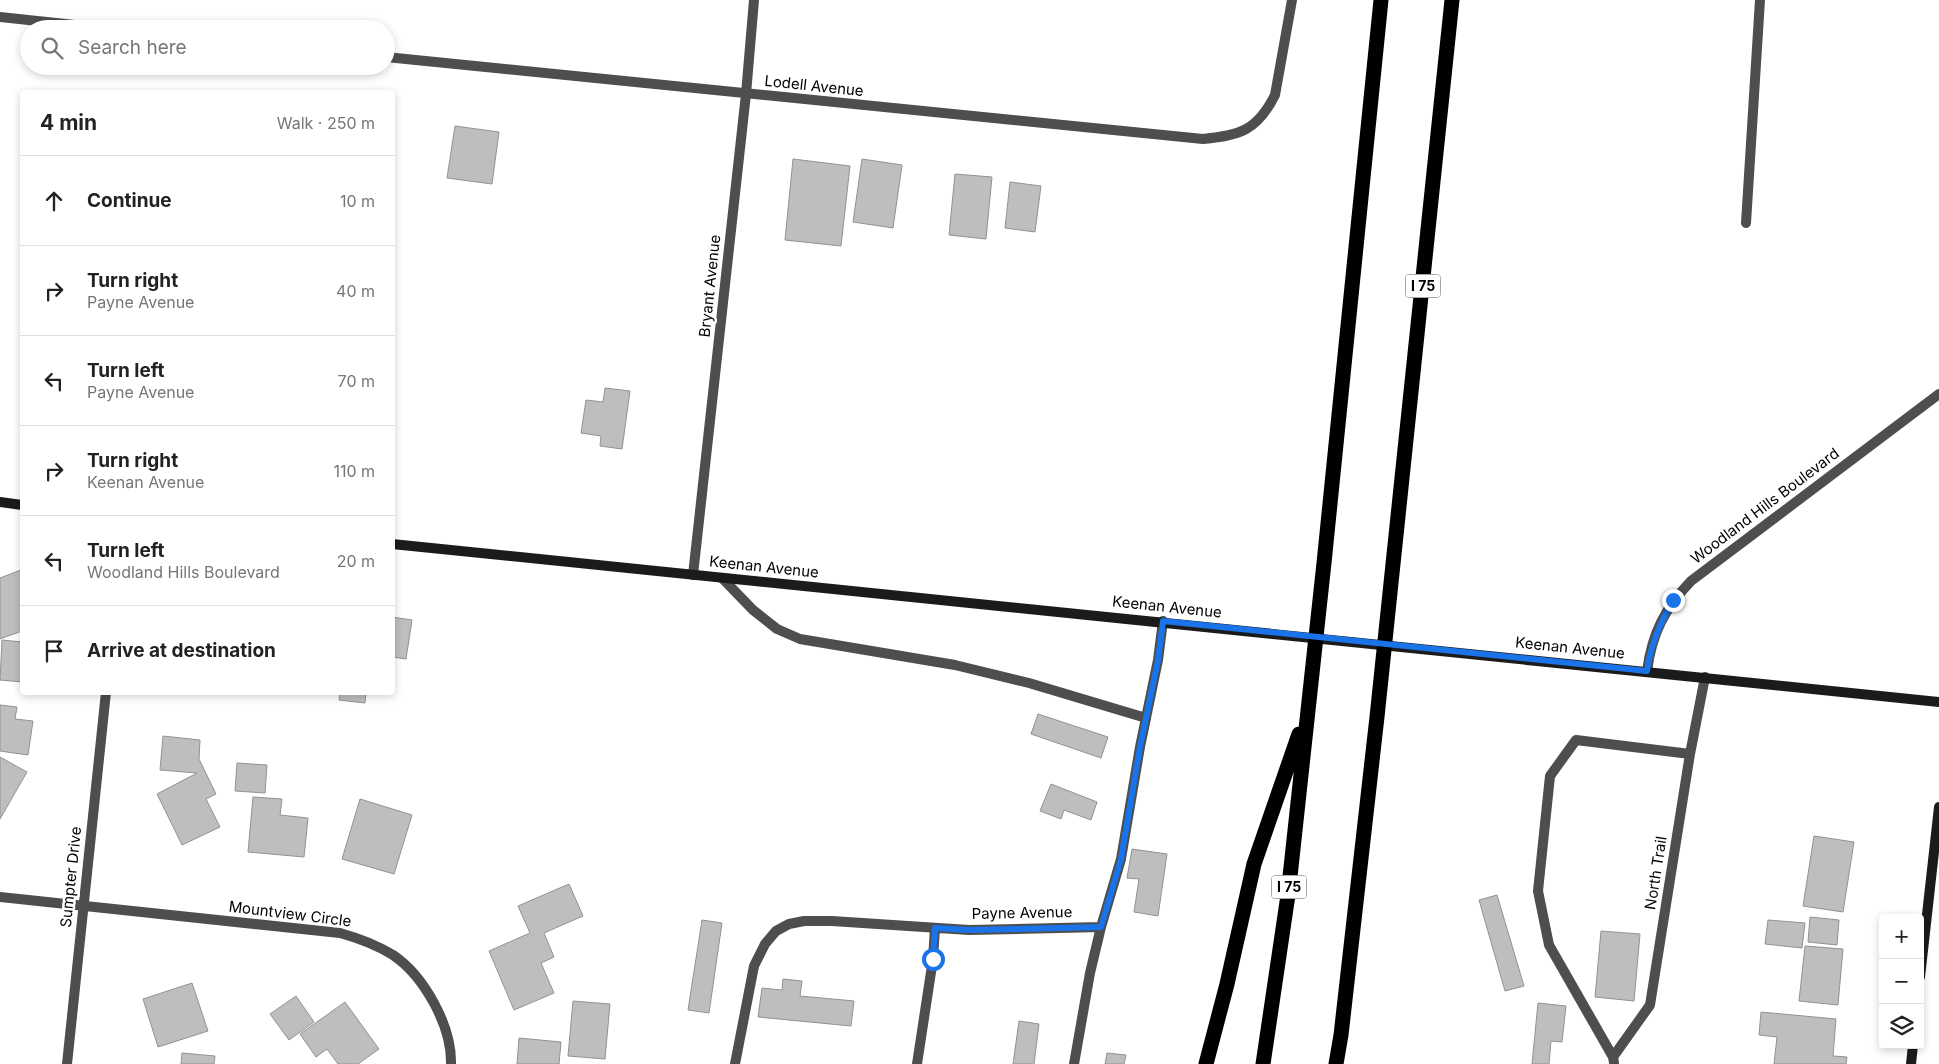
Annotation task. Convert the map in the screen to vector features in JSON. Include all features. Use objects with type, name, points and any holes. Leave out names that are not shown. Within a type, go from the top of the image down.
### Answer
[{"type":"highway","name":"I 75","points":[[1263,1064],[1288,895],[1382,0]]},
{"type":"highway","name":"I 75","points":[[1336,1064],[1341,1035],[1393,571],[1452,0]]},
{"type":"highway","points":[[1206,1064],[1227,984],[1254,864],[1308,709]]},
{"type":"street","name":"Bryant Avenue","points":[[693,575],[746,94],[754,0]]},
{"type":"street","name":"Lodell Avenue","points":[[395,58],[1203,140],[1231,136],[1238,133],[1252,126],[1269,108],[1275,95],[1292,0]]},
{"type":"street","points":[[1746,223],[1760,0]]},
{"type":"street","points":[[0,17],[28,20]]},
{"type":"street","name":"Woodland Hills Boulevard","points":[[1647,671],[1649,654],[1656,630],[1673,600],[1690,581],[1939,394]]},
{"type":"street","points":[[0,502],[20,505]]},
{"type":"street","name":"Keenan Avenue","points":[[395,544],[1163,621],[1939,702]]},
{"type":"street","points":[[723,578],[753,610],[777,629],[800,639],[955,664],[1038,685],[1146,718]]},
{"type":"street","points":[[1074,1064],[1090,973],[1121,859],[1158,660],[1163,621]]},
{"type":"street","name":"North Trail","points":[[1614,1061],[1650,1005],[1690,754],[1705,677]]},
{"type":"street","name":"Sumpter Drive","points":[[67,1064],[106,695]]},
{"type":"street","points":[[1614,1061],[1549,945],[1538,891],[1550,776],[1576,740],[1690,754]]},
{"type":"street","points":[[1922,959],[1939,807]]},
{"type":"street","name":"Mountview Circle","points":[[0,897],[340,933],[363,940],[394,956],[417,977],[440,1015],[446,1032],[451,1064]]},
{"type":"street","name":"Payne Avenue","points":[[735,1064],[754,966],[765,944],[776,931],[789,924],[804,921],[832,921],[969,930],[1101,927]]},
{"type":"street","points":[[917,1064],[933,959],[935,928]]},
{"type":"street","points":[[1911,1064],[1913,1049]]},
{"type":"building","points":[[455,126],[499,132],[492,184],[447,178]]},
{"type":"building","points":[[793,159],[850,166],[841,246],[785,240]]},
{"type":"building","points":[[862,159],[902,165],[893,228],[853,222]]},
{"type":"building","points":[[955,174],[992,177],[986,239],[949,235]]},
{"type":"building","points":[[1010,182],[1041,186],[1035,232],[1005,228]]},
{"type":"building","points":[[605,388],[630,391],[622,449],[600,446],[601,436],[581,433],[586,400],[603,402]]},
{"type":"building","points":[[20,570],[20,632],[0,639],[0,578]]},
{"type":"building","points":[[395,617],[412,620],[406,659],[395,657]]},
{"type":"building","points":[[2,640],[20,642],[20,682],[0,680]]},
{"type":"building","points":[[340,695],[366,695],[365,703],[339,700]]},
{"type":"building","points":[[0,705],[17,707],[15,719],[33,721],[28,755],[0,751]]},
{"type":"building","points":[[1038,714],[1108,737],[1101,758],[1031,734]]},
{"type":"building","points":[[163,736],[200,740],[199,759],[216,794],[206,799],[220,827],[182,845],[157,794],[197,773],[160,770]]},
{"type":"building","points":[[0,757],[27,772],[0,819]]},
{"type":"building","points":[[237,763],[267,765],[265,793],[235,791]]},
{"type":"building","points":[[1051,784],[1097,802],[1091,820],[1064,810],[1061,819],[1040,811]]},
{"type":"building","points":[[253,797],[282,799],[280,815],[308,818],[304,857],[248,852]]},
{"type":"building","points":[[360,799],[412,815],[394,874],[342,859]]},
{"type":"building","points":[[1814,836],[1854,842],[1843,912],[1803,906]]},
{"type":"building","points":[[1132,849],[1167,854],[1158,916],[1134,912],[1139,879],[1127,878]]},
{"type":"building","points":[[569,884],[583,916],[544,933],[554,957],[541,963],[554,993],[514,1010],[489,951],[530,933],[518,906]]},
{"type":"building","points":[[1497,895],[1524,986],[1505,991],[1479,900]]},
{"type":"building","points":[[1810,917],[1839,920],[1837,945],[1808,942]]},
{"type":"building","points":[[702,920],[722,923],[709,1013],[688,1010]]},
{"type":"building","points":[[1768,920],[1805,923],[1802,948],[1765,944]]},
{"type":"building","points":[[1601,931],[1640,934],[1634,1001],[1595,997]]},
{"type":"building","points":[[1805,946],[1843,949],[1838,1005],[1799,1001]]},
{"type":"building","points":[[783,979],[802,981],[800,996],[854,1001],[851,1026],[758,1017],[762,988],[782,990]]},
{"type":"building","points":[[192,983],[208,1031],[158,1047],[143,999]]},
{"type":"building","points":[[296,996],[314,1022],[289,1040],[270,1014]]},
{"type":"building","points":[[573,1001],[610,1004],[605,1059],[568,1056]]},
{"type":"building","points":[[345,1002],[379,1049],[358,1064],[338,1064],[327,1049],[316,1057],[300,1034]]},
{"type":"building","points":[[1538,1003],[1566,1006],[1562,1042],[1551,1041],[1549,1064],[1532,1064]]},
{"type":"building","points":[[1761,1012],[1836,1019],[1833,1056],[1847,1057],[1846,1064],[1774,1064],[1777,1037],[1759,1035]]},
{"type":"building","points":[[1019,1021],[1039,1024],[1034,1064],[1013,1064]]},
{"type":"building","points":[[519,1038],[561,1042],[559,1064],[517,1064]]},
{"type":"building","points":[[182,1053],[215,1056],[214,1064],[181,1064]]},
{"type":"building","points":[[1107,1053],[1126,1055],[1124,1064],[1105,1064]]},
{"type":"route","points":[[933,959],[935,928],[969,930],[1101,927],[1121,859],[1140,747],[1158,660],[1163,621],[1647,671],[1649,654],[1656,630],[1673,600]]}]
